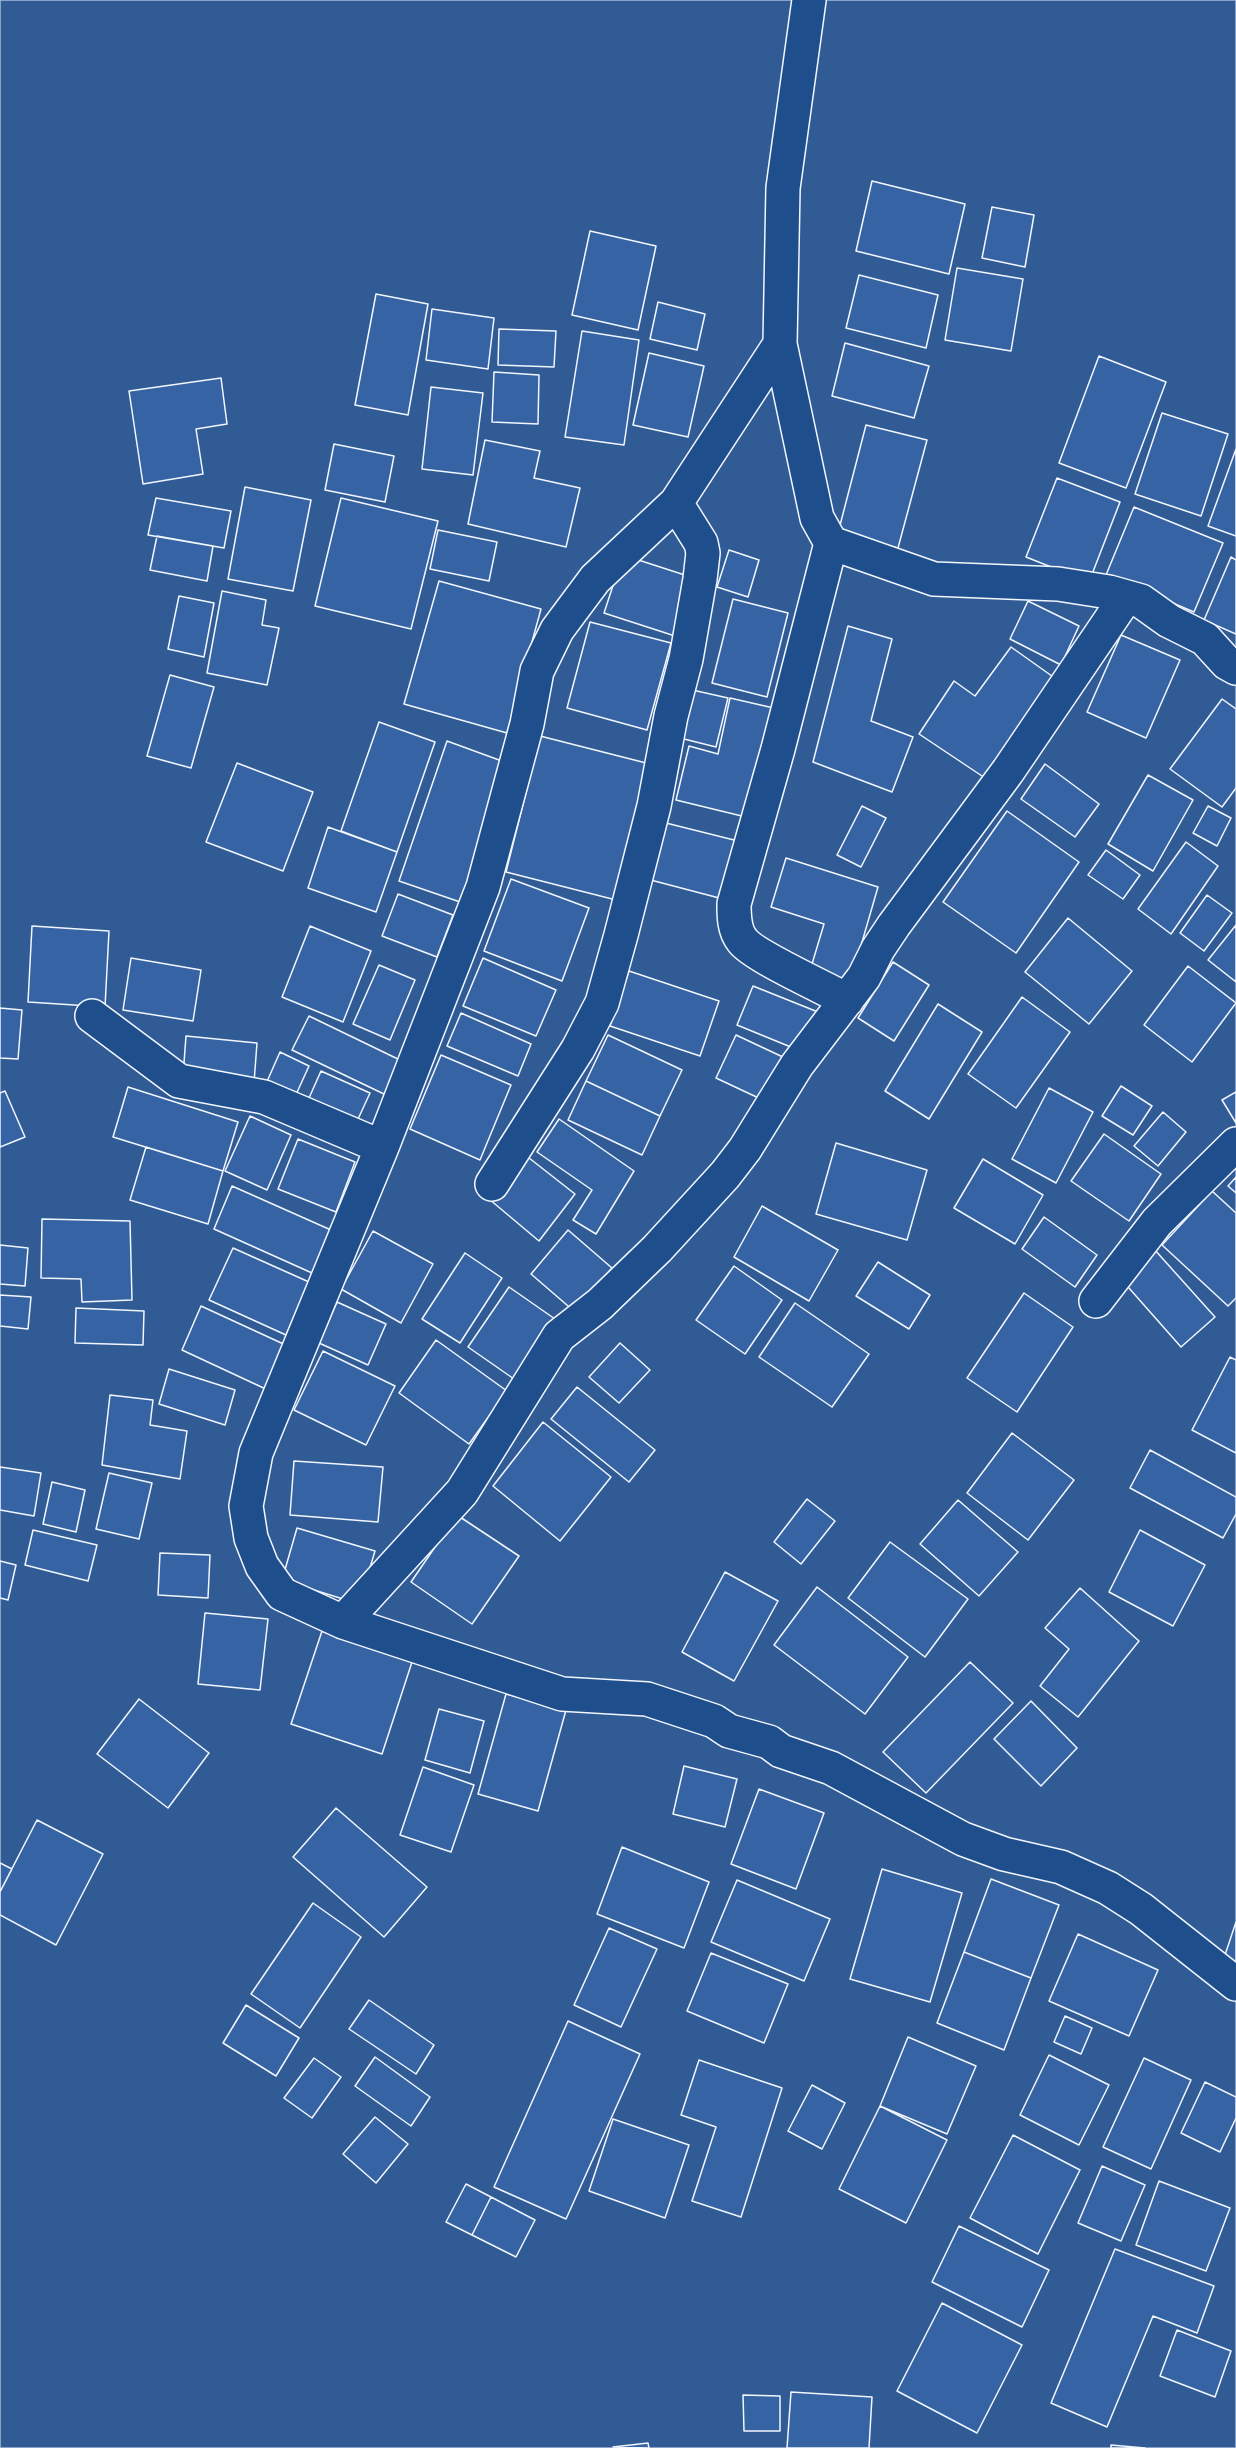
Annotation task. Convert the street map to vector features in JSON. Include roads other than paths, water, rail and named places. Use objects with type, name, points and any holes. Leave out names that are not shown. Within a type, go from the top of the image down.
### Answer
[{"type":"street","points":[[809,0],[783,188],[780,344],[817,518],[831,543],[934,579],[1058,584],[1141,601],[1169,621],[1205,639],[1227,663],[1236,668]]},
{"type":"street","points":[[780,344],[676,503],[595,579],[557,630],[537,671],[527,724],[483,886],[382,1146],[256,1453],[246,1506],[251,1538],[262,1566],[282,1594],[343,1622],[562,1694],[647,1699],[714,1721],[729,1731],[769,1742],[781,1752],[831,1768],[963,1839],[1004,1854],[1061,1867],[1108,1888],[1141,1909],[1236,1984]]},
{"type":"street","points":[[492,1184],[578,1049],[602,1003],[621,935],[654,806],[686,659],[700,579],[703,553],[701,543],[676,503]]},
{"type":"street","points":[[831,543],[778,749],[734,904],[734,920],[738,933],[750,948],[847,1000]]},
{"type":"street","points":[[343,1622],[462,1492],[559,1336],[600,1304],[657,1249],[725,1175],[745,1149],[797,1065],[864,977],[878,949],[894,925],[1008,771],[1126,597]]},
{"type":"street","points":[[92,1016],[179,1081],[264,1097],[382,1146]]},
{"type":"street","points":[[1096,1301],[1157,1222],[1236,1144]]}]
